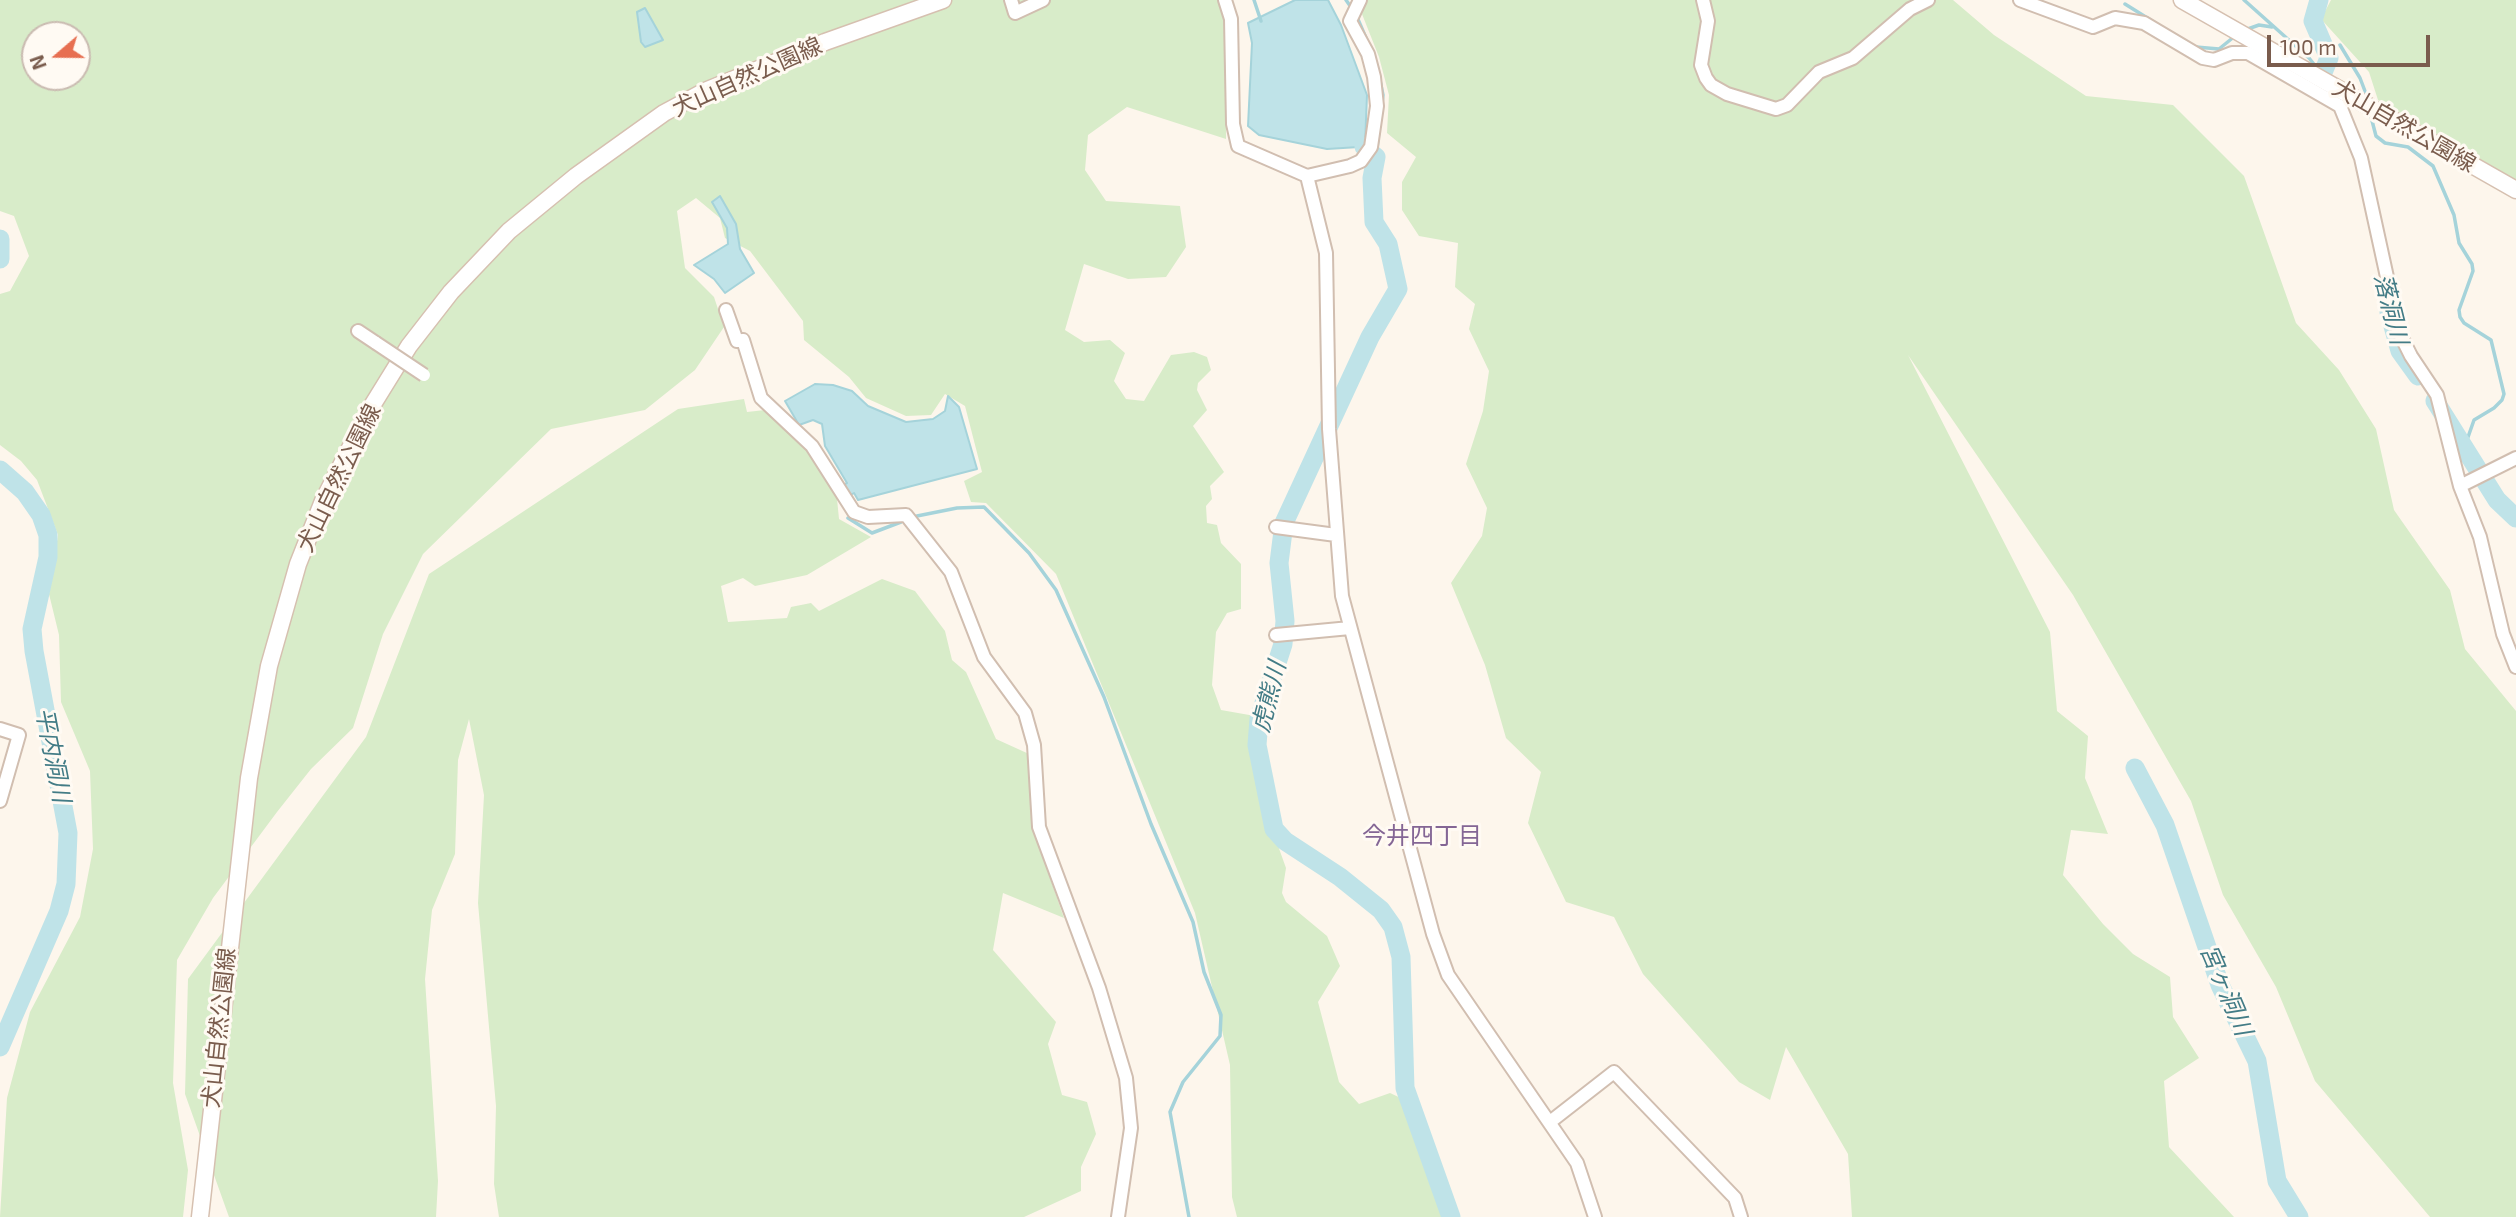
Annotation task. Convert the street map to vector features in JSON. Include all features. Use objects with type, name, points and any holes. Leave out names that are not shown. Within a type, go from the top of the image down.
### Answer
[{"type":"main road","name":"犬山自然公園線","points":[[200,1217],[248,778],[270,666],[298,564],[323,501],[352,440],[389,377],[409,346],[451,292],[509,231],[576,176],[663,113],[751,70],[895,15],[943,0]]},
{"type":"main road","name":"犬山自然公園線","points":[[2182,0],[2516,190]]},
{"type":"street","points":[[1012,4],[1015,13],[1043,0]]},
{"type":"street","points":[[1225,0],[1231,19],[1233,124],[1238,146],[1307,176],[1350,166],[1368,151],[1377,106],[1374,77],[1352,18],[1359,3]]},
{"type":"street","points":[[1703,0],[1708,21],[1700,65],[1706,78],[1727,94],[1776,109],[1787,105],[1819,72],[1861,52],[1910,9],[1928,0]]},
{"type":"street","points":[[2020,0],[2093,27],[2115,18],[2144,23],[2203,58],[2214,60],[2232,53],[2248,53],[2340,106],[2361,158],[2399,332],[2411,356],[2437,395],[2460,486],[2480,537],[2503,634],[2516,667]]},
{"type":"street","points":[[1307,176],[1326,253],[1329,424],[1342,596],[1433,934],[1448,975],[1577,1163],[1595,1217]]},
{"type":"street","points":[[726,310],[737,341],[743,340],[761,398],[812,446],[853,512],[868,517],[906,514],[951,572],[984,657],[1025,713],[1034,744],[1040,827],[1099,988],[1126,1078],[1131,1128],[1118,1217]]},
{"type":"street","points":[[358,331],[424,375]]},
{"type":"street","points":[[2460,486],[2516,457]]},
{"type":"street","points":[[1276,527],[1336,535]]},
{"type":"street","points":[[1276,635],[1350,628]]},
{"type":"street","points":[[0,729],[19,735],[0,801]]},
{"type":"street","points":[[1550,1122],[1614,1072],[1735,1198],[1741,1217]]},
{"type":"green space","points":[[0,0],[1221,0],[1226,20],[1226,139],[1127,107],[1088,135],[1085,170],[1106,201],[1180,206],[1186,247],[1166,277],[1128,279],[1084,264],[1065,330],[1084,342],[1110,340],[1125,353],[1114,381],[1126,399],[1144,401],[1171,355],[1194,352],[1207,357],[1211,370],[1198,383],[1197,390],[1207,410],[1193,426],[1224,472],[1210,486],[1212,499],[1206,506],[1207,523],[1217,525],[1221,543],[1241,564],[1241,609],[1227,613],[1216,632],[1212,685],[1221,710],[1255,716],[1253,740],[1267,815],[1286,868],[1282,893],[1286,902],[1327,936],[1340,966],[1318,1002],[1339,1082],[1359,1104],[1390,1093],[1405,1100],[1448,1217],[1237,1217],[1232,1197],[1230,1065],[1195,913],[1056,574],[986,503],[971,502],[964,481],[982,472],[965,406],[945,394],[931,415],[906,416],[866,398],[849,377],[804,340],[803,321],[750,251],[725,238],[720,218],[696,198],[677,211],[685,268],[714,297],[724,327],[695,370],[645,410],[551,429],[423,554],[383,634],[353,728],[311,769],[277,812],[213,898],[177,960],[173,1083],[188,1170],[183,1217],[0,1217],[7,1098],[30,1012],[80,917],[93,849],[90,771],[61,702],[59,635],[49,594],[58,535],[37,480],[21,461],[0,445],[0,294],[10,291],[29,256],[14,216],[0,211]]},
{"type":"green space","points":[[1366,0],[1953,0],[1994,35],[2086,96],[2173,105],[2244,176],[2296,323],[2339,370],[2376,429],[2394,510],[2450,590],[2465,649],[2516,711],[2516,1217],[2430,1217],[2315,1081],[2276,987],[2223,895],[2191,801],[2073,595],[1908,355],[2050,632],[2057,711],[2088,736],[2085,778],[2108,834],[2071,830],[2063,875],[2103,924],[2133,954],[2170,977],[2173,1017],[2199,1058],[2164,1081],[2169,1147],[2234,1217],[1852,1217],[1848,1154],[1786,1047],[1770,1100],[1739,1082],[1643,974],[1614,917],[1566,902],[1528,823],[1541,772],[1506,738],[1485,665],[1451,583],[1482,536],[1487,508],[1466,464],[1483,411],[1489,371],[1469,329],[1475,304],[1455,287],[1458,243],[1419,236],[1402,210],[1402,182],[1416,157],[1387,133],[1389,95],[1379,57],[1362,14]]},
{"type":"green space","points":[[2331,0],[2516,0],[2516,180],[2378,100],[2369,72],[2321,19]]},
{"type":"green space","points":[[744,399],[747,412],[765,410],[808,448],[836,489],[839,519],[871,537],[807,575],[755,586],[743,578],[721,586],[728,622],[787,618],[791,607],[811,603],[819,611],[882,579],[915,591],[945,631],[952,660],[966,672],[996,739],[1029,754],[1033,829],[1064,918],[1003,893],[993,950],[1056,1022],[1048,1044],[1062,1095],[1087,1102],[1096,1134],[1081,1167],[1081,1191],[1024,1217],[499,1217],[494,1184],[496,1106],[478,903],[484,795],[469,719],[458,760],[455,854],[432,910],[425,979],[438,1181],[436,1217],[229,1217],[185,1094],[188,979],[366,737],[429,574],[678,409]]},
{"type":"water","points":[[1295,0],[1328,0],[1341,25],[1367,95],[1365,145],[1362,150],[1359,147],[1327,149],[1259,135],[1248,126],[1252,43],[1248,23]]},
{"type":"water","points":[[645,8],[663,40],[645,47],[641,42],[637,12]]},
{"type":"water","points":[[720,196],[736,224],[740,249],[754,273],[725,293],[714,279],[694,265],[728,244],[727,228],[712,202]]},
{"type":"water","points":[[815,384],[833,385],[852,391],[868,406],[906,422],[933,419],[945,411],[948,396],[959,407],[977,469],[858,500],[854,493],[847,497],[841,486],[847,483],[825,446],[822,424],[813,420],[799,425],[785,401]]},
{"type":"waterway","points":[[1254,0],[1261,21]]},
{"type":"waterway","points":[[1346,0],[1353,10]]},
{"type":"waterway","points":[[2244,0],[2309,58],[2321,73]]},
{"type":"waterway","name":"落洞川","points":[[2319,0],[2313,21],[2329,58],[2322,75],[2327,89]]},
{"type":"waterway","points":[[2125,4],[2165,29]]},
{"type":"waterway","points":[[1357,17],[1369,45]]},
{"type":"waterway","points":[[2245,30],[2259,25],[2272,27]]},
{"type":"waterway","points":[[2196,47],[2219,49],[2235,36]]},
{"type":"waterway","points":[[2340,45],[2360,78],[2368,99]]},
{"type":"waterway","points":[[1376,157],[1383,95],[1377,65]]},
{"type":"waterway","points":[[2370,113],[2376,136],[2385,143],[2408,147],[2433,166],[2454,215],[2459,243],[2472,264],[2473,271],[2459,310],[2460,317],[2464,323],[2491,340],[2504,394],[2494,408],[2474,420],[2467,440],[2474,462]]},
{"type":"waterway","name":"虎熊川","points":[[1364,147],[1376,157],[1372,178],[1374,222],[1388,244],[1398,289],[1370,337],[1284,523],[1279,563],[1285,621],[1283,644],[1259,719],[1257,745],[1274,829],[1285,841],[1340,877],[1381,910],[1393,927],[1401,957],[1405,1088],[1451,1217]]},
{"type":"waterway","name":"平内洞川","points":[[0,239],[0,259]]},
{"type":"waterway","name":"落洞川","points":[[2389,312],[2400,351],[2418,376]]},
{"type":"waterway","name":"落洞川","points":[[2435,401],[2497,500],[2516,518]]},
{"type":"waterway","name":"平内洞川","points":[[0,470],[25,492],[41,515],[48,535],[48,557],[32,629],[68,833],[66,884],[59,911],[0,1047]]},
{"type":"waterway","points":[[917,516],[957,508],[984,507],[1029,553],[1056,590],[1104,697],[1151,824],[1193,922],[1204,972],[1221,1015],[1220,1036],[1183,1082],[1170,1112],[1189,1217]]},
{"type":"waterway","points":[[848,518],[872,533],[901,522]]},
{"type":"waterway","name":"宮ヶ洞川","points":[[2135,768],[2165,825],[2220,985],[2257,1061],[2277,1181],[2299,1217]]},
{"type":"district","name":"今井四丁目","points":[[1422,836]]}]
